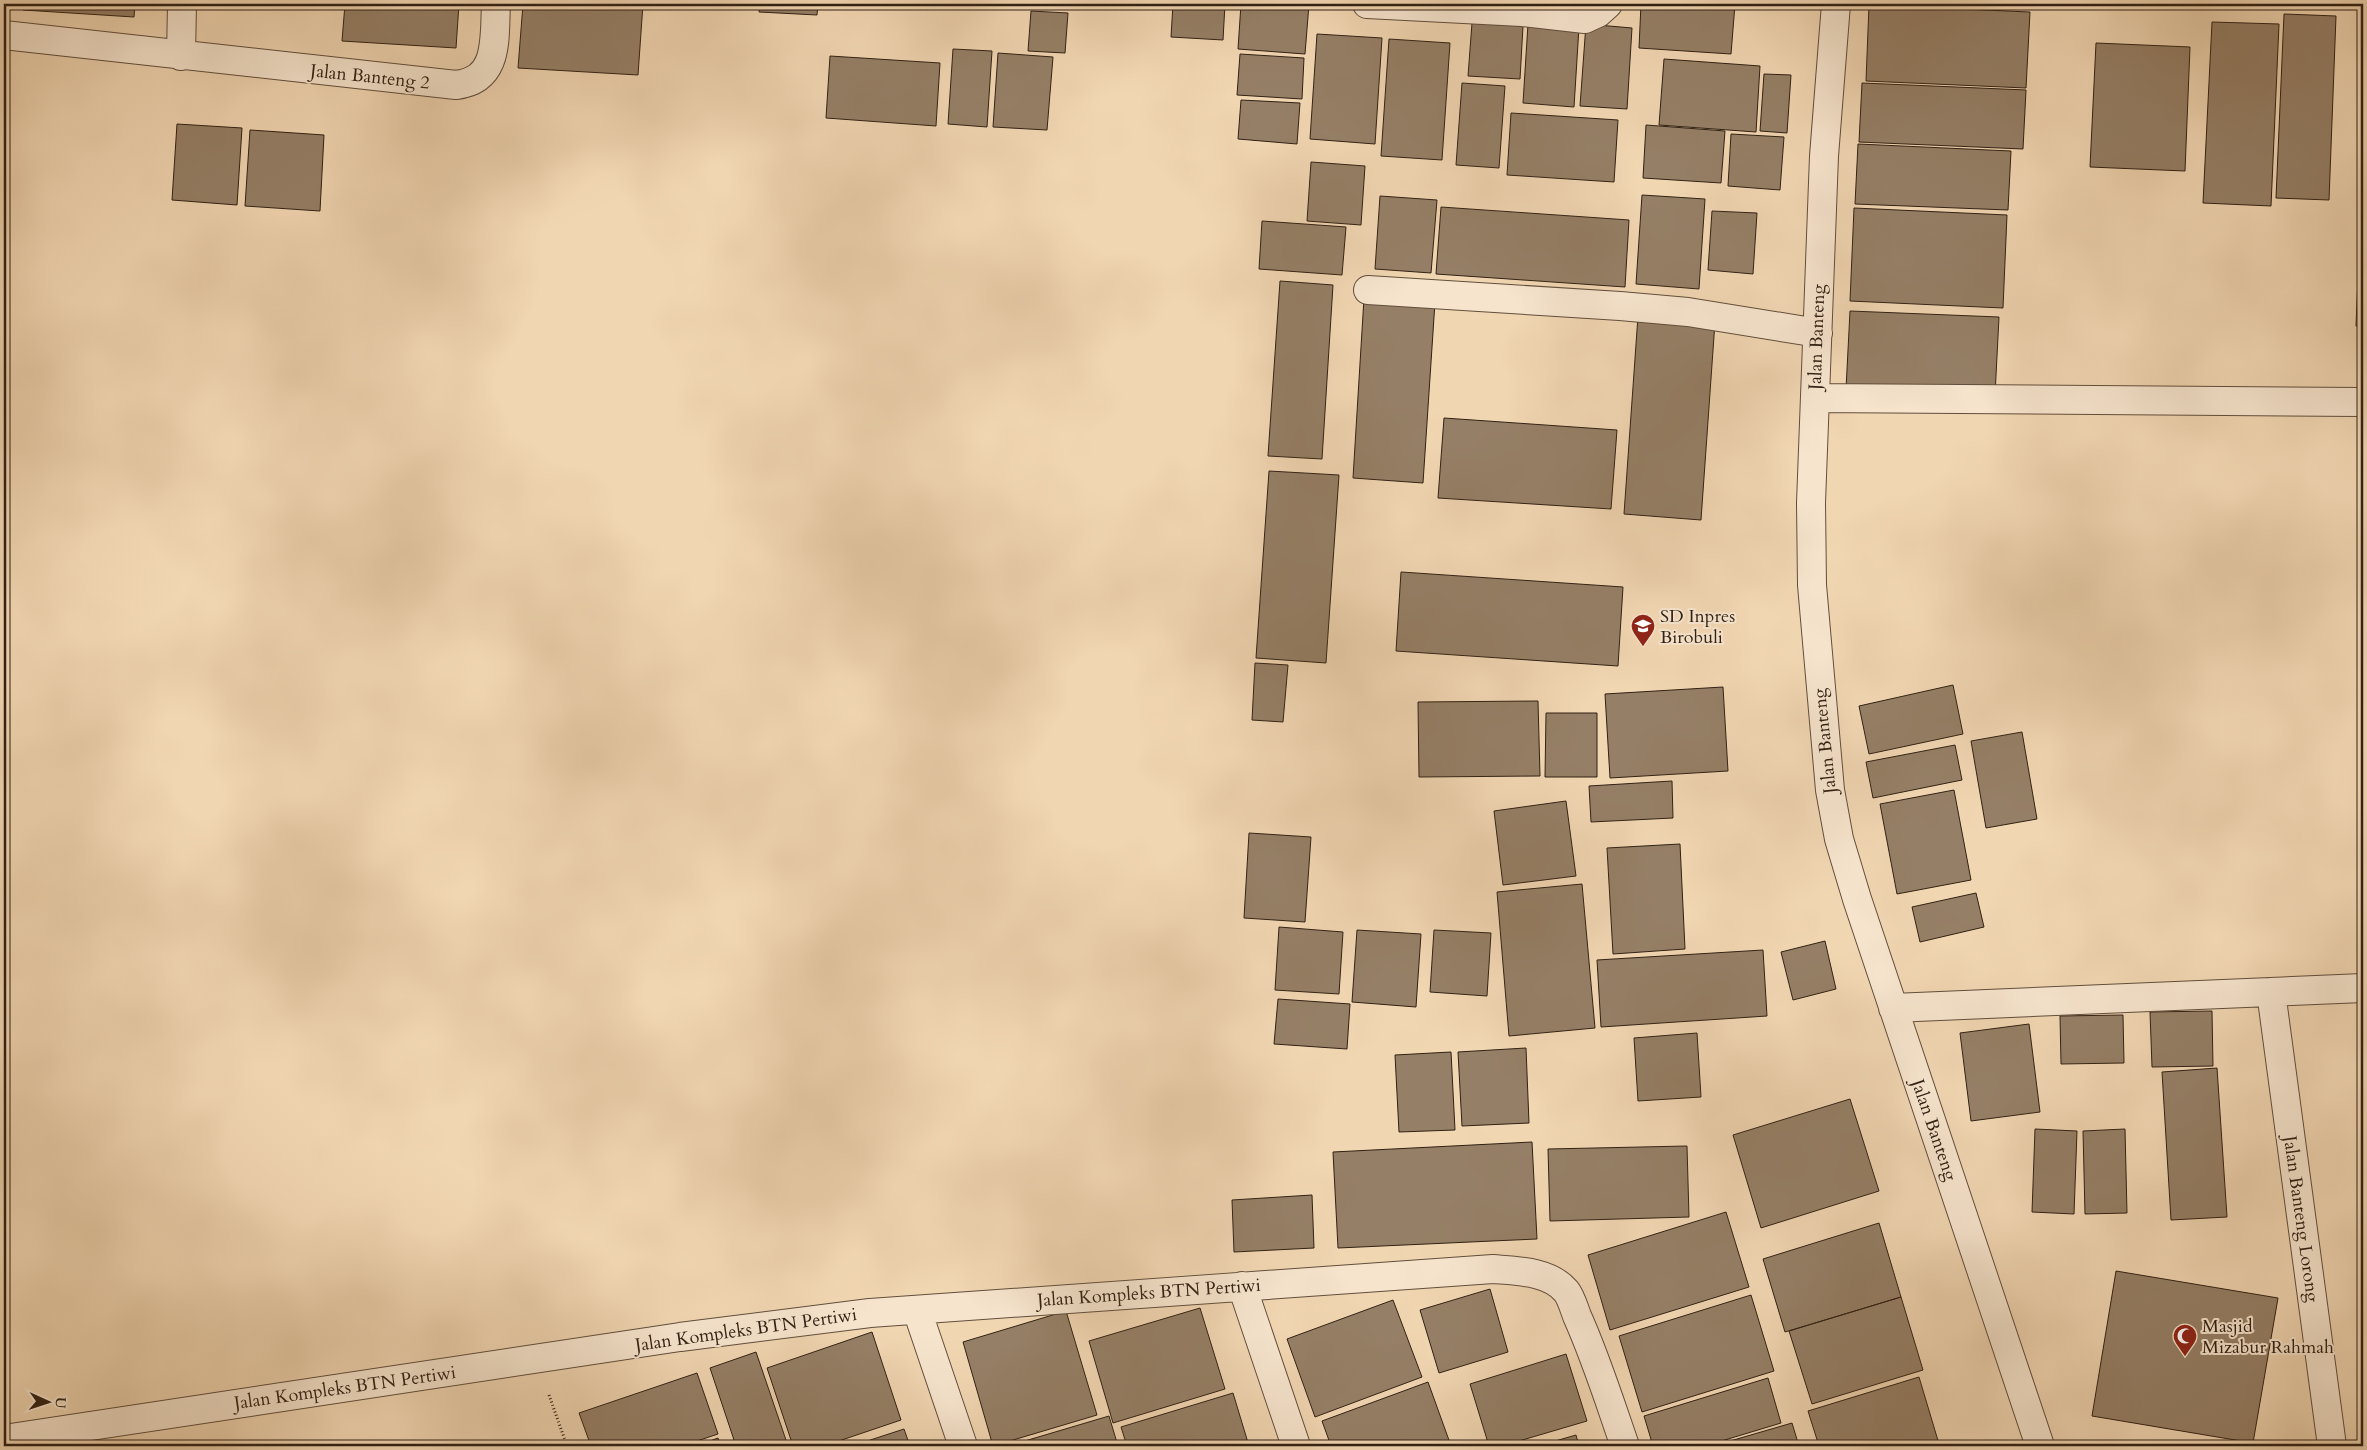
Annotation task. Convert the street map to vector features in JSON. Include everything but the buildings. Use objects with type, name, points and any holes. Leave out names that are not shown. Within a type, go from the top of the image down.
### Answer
[{"type":"street","points":[[181,56],[182,4]]},
{"type":"street","name":"Jalan Banteng 2","points":[[4,34],[444,85],[464,84],[474,82],[485,72],[490,62],[494,47],[496,4]]},
{"type":"street","points":[[1376,4],[1522,12],[1585,18],[1598,13],[1608,4]]},
{"type":"street","name":"Jalan Banteng","points":[[1835,4],[1824,156],[1815,398],[1812,585],[1830,790],[1840,839],[1893,1008],[2040,1446]]},
{"type":"street","points":[[1368,290],[1659,310],[1818,333]]},
{"type":"street","points":[[1815,398],[2363,402]]},
{"type":"street","points":[[1893,1008],[2363,988]]},
{"type":"street","name":"Jalan Banteng Lorong","points":[[2271,992],[2332,1446]]},
{"type":"street","name":"Jalan Kompleks BTN Pertiwi","points":[[4,1439],[709,1334],[870,1313],[1494,1269],[1538,1275],[1552,1280],[1566,1291],[1583,1329],[1626,1446]]},
{"type":"street","points":[[1242,1286],[1296,1446]]},
{"type":"street","points":[[917,1310],[963,1446]]},
{"type":"path","points":[[537,1360],[567,1446]]},
{"type":"place","name":"SD Inpres Birobuli","points":[[1643,647]]},
{"type":"place","name":"Masjid Mizabur Rahmah","points":[[2185,1357]]}]
